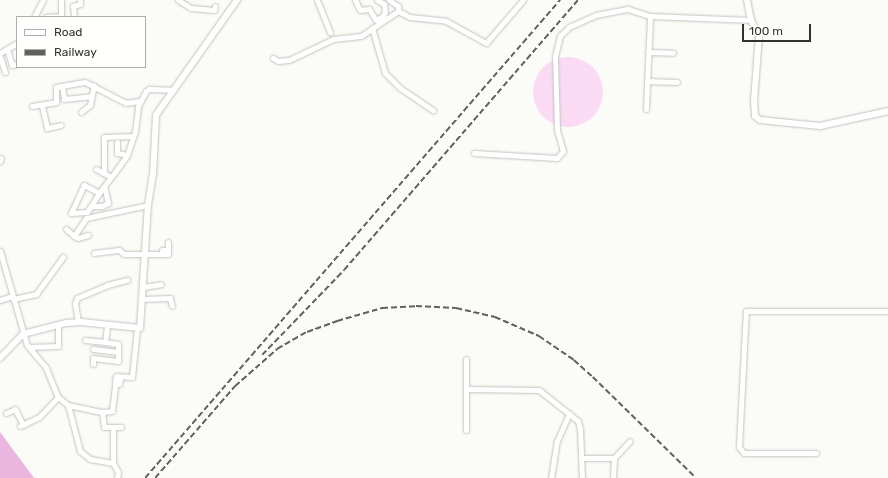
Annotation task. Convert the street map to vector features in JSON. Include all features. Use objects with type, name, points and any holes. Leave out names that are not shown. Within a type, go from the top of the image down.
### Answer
[{"type":"street","points":[[61,0],[61,16]]},
{"type":"street","points":[[74,16],[73,6],[80,4],[80,0]]},
{"type":"street","points":[[178,0],[191,8],[214,10],[215,6]]},
{"type":"street","points":[[0,251],[2,268],[23,334],[29,348],[46,368],[58,397],[68,405],[102,412],[112,411],[115,381],[118,375],[132,379],[137,329],[140,328],[148,205],[154,175],[156,115],[237,0]]},
{"type":"street","points":[[317,0],[330,32]]},
{"type":"street","points":[[355,0],[360,10],[369,9],[376,20],[383,16],[385,12],[384,4],[377,0]]},
{"type":"street","points":[[389,0],[398,6],[398,11]]},
{"type":"street","points":[[398,11],[410,17],[446,21],[486,43],[523,0]]},
{"type":"street","points":[[747,0],[751,20],[758,36],[754,116],[760,120],[820,126],[888,111]]},
{"type":"street","points":[[34,16],[41,2]]},
{"type":"street","points":[[474,153],[557,158],[563,151],[557,130],[555,56],[560,36],[569,27],[614,11],[628,9],[650,16],[751,20]]},
{"type":"street","points":[[273,58],[278,61],[289,60],[333,39],[361,36],[398,11]]},
{"type":"street","points":[[646,109],[650,16]]},
{"type":"street","points":[[372,28],[385,73],[400,88],[433,110]]},
{"type":"street","points":[[5,72],[0,58],[16,44]]},
{"type":"street","points":[[0,53],[8,52]]},
{"type":"street","points":[[8,52],[12,65],[16,64]]},
{"type":"street","points":[[648,52],[674,53]]},
{"type":"street","points":[[647,81],[677,82]]},
{"type":"street","points":[[32,106],[42,106],[56,102],[54,88],[85,82],[94,85],[126,103],[139,101]]},
{"type":"street","points":[[81,112],[90,105],[94,85]]},
{"type":"street","points":[[62,86],[64,99],[91,96]]},
{"type":"street","points":[[100,193],[84,185],[71,212],[84,213],[100,193],[127,154],[133,136],[139,101],[149,89],[173,90]]},
{"type":"street","points":[[42,106],[47,128],[61,125]]},
{"type":"street","points":[[104,173],[104,137],[133,136]]},
{"type":"street","points":[[117,142],[117,153],[127,154]]},
{"type":"street","points":[[96,169],[111,177]]},
{"type":"street","points":[[90,206],[102,206],[108,203],[104,186]]},
{"type":"street","points":[[75,217],[86,218],[148,205]]},
{"type":"street","points":[[74,236],[86,218]]},
{"type":"street","points":[[66,229],[78,238],[88,235]]},
{"type":"street","points":[[94,253],[119,250],[124,254],[165,253],[168,242]]},
{"type":"street","points":[[0,300],[36,294],[63,257]]},
{"type":"street","points":[[78,322],[75,304],[77,298],[107,285],[126,280]]},
{"type":"street","points":[[143,287],[161,284]]},
{"type":"street","points":[[142,299],[170,298],[172,306]]},
{"type":"street","points":[[816,453],[744,453],[739,446],[746,311],[888,311]]},
{"type":"street","points":[[0,358],[23,334],[58,325],[78,322],[137,329]]},
{"type":"street","points":[[29,348],[58,346],[58,325]]},
{"type":"street","points":[[105,342],[107,326]]},
{"type":"street","points":[[85,340],[118,344],[117,361],[93,361],[93,341]]},
{"type":"street","points":[[93,349],[118,352]]},
{"type":"street","points":[[466,358],[468,389],[466,430]]},
{"type":"street","points":[[468,389],[539,390],[578,422],[580,429],[582,478]]},
{"type":"street","points":[[6,413],[15,409],[21,426],[39,417],[58,397]]},
{"type":"street","points":[[68,405],[80,451],[90,459],[113,463]]},
{"type":"street","points":[[102,412],[104,427],[121,427]]},
{"type":"street","points":[[551,478],[556,441],[569,414]]},
{"type":"street","points":[[113,428],[113,463],[118,472],[117,478]]},
{"type":"street","points":[[613,478],[614,458],[630,442]]},
{"type":"street","points":[[581,458],[614,458]]},
{"type":"shaded area","points":[[568,57],[581,60],[593,67],[600,79],[603,92],[600,105],[593,117],[581,124],[568,127],[555,124],[543,117],[536,105],[533,92],[536,79],[543,67],[555,60]]},
{"type":"shaded area","points":[[0,432],[34,478],[0,478]]},
{"type":"railway","points":[[145,478],[560,0]]},
{"type":"railway","points":[[262,355],[344,270],[578,0]]},
{"type":"railway","points":[[155,478],[235,386],[277,349],[307,332],[337,321],[382,308],[416,306],[456,308],[495,317],[539,336],[574,360],[593,377],[696,478]]}]
